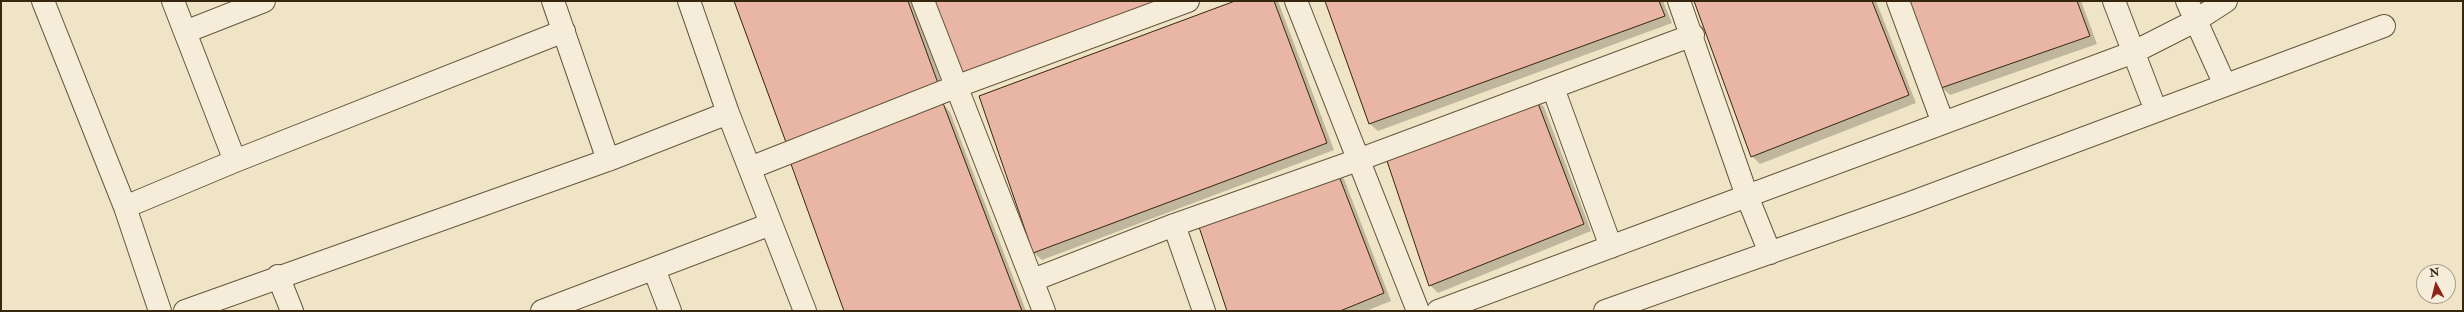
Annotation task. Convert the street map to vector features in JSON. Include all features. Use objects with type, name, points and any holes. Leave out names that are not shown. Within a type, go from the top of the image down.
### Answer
[{"type":"street","points":[[43,1],[125,207],[160,311]]},
{"type":"street","points":[[173,1],[235,161]]},
{"type":"street","points":[[185,32],[264,1]]},
{"type":"street","points":[[553,1],[608,160]]},
{"type":"street","points":[[689,1],[728,113],[805,311]]},
{"type":"street","points":[[923,1],[955,87],[1033,280],[1044,311]]},
{"type":"street","points":[[750,168],[955,87],[1188,1]]},
{"type":"street","points":[[1296,1],[1418,311]]},
{"type":"street","points":[[1679,1],[1693,35],[1747,196],[1770,253]]},
{"type":"street","points":[[1898,1],[1943,123]]},
{"type":"street","points":[[2114,1],[2156,112]]},
{"type":"street","points":[[2187,1],[2225,85]]},
{"type":"street","points":[[1438,311],[2134,52],[2195,21],[2226,1]]},
{"type":"street","points":[[1605,311],[1770,253],[2156,112],[2384,26]]},
{"type":"street","points":[[125,207],[235,161],[564,31]]},
{"type":"street","points":[[1033,280],[1174,225],[1358,160],[1693,35]]},
{"type":"street","points":[[1553,88],[1611,247]]},
{"type":"street","points":[[185,311],[278,276],[608,160],[728,113]]},
{"type":"street","points":[[542,311],[771,224]]},
{"type":"street","points":[[1174,225],[1204,311]]},
{"type":"street","points":[[654,269],[670,311]]},
{"type":"street","points":[[278,276],[292,311]]},
{"type":"building","points":[[734,1],[908,1],[939,86],[787,145]]},
{"type":"building","points":[[934,1],[1157,1],[961,76]]},
{"type":"building","points":[[1235,1],[1274,1],[1327,143],[1033,253],[979,96]]},
{"type":"building","points":[[1325,1],[1659,1],[1665,16],[1369,124]]},
{"type":"building","points":[[1694,1],[1872,1],[1909,95],[1751,157]]},
{"type":"building","points":[[1910,1],[2077,1],[2090,36],[1941,88]]},
{"type":"building","points":[[1536,98],[1584,224],[1429,286],[1385,155]]},
{"type":"building","points":[[943,103],[1022,311],[844,311],[791,164]]},
{"type":"building","points":[[1337,171],[1384,293],[1340,311],[1227,311],[1197,221]]}]
